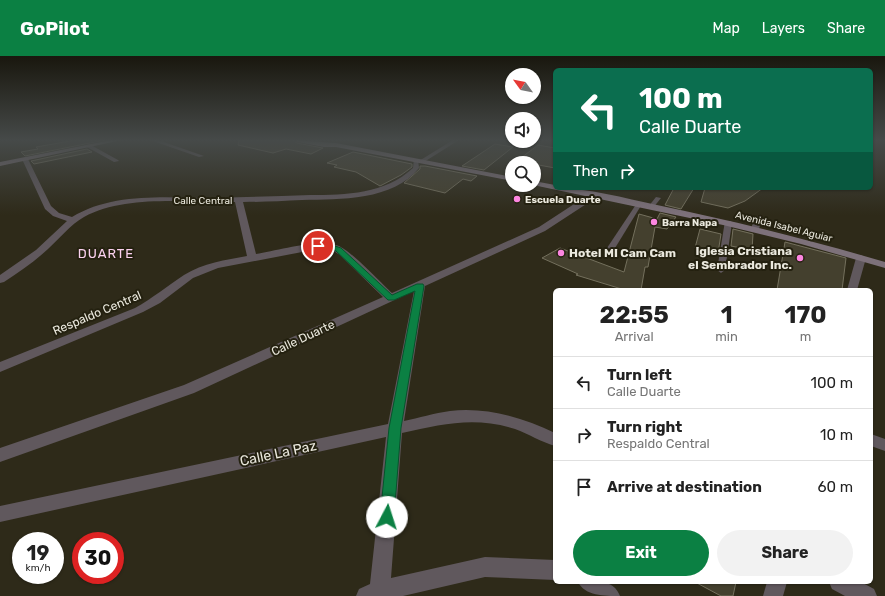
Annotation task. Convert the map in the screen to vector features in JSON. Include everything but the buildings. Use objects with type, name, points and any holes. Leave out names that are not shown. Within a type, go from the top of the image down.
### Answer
[{"type":"main road","points":[[441,165],[505,178]]},
{"type":"main road","points":[[541,184],[553,187]]},
{"type":"main road","name":"Avenida Isabel Aguiar","points":[[569,190],[755,229],[818,245],[885,265]]},
{"type":"street","points":[[27,165],[30,172],[37,181],[46,207],[60,217],[74,220]]},
{"type":"street","name":"Calle Central","points":[[0,280],[39,253],[74,220],[88,212],[130,201],[340,197],[386,188],[403,180],[417,165]]},
{"type":"street","name":"Calle Duarte","points":[[0,455],[189,389],[420,286],[542,229],[594,195]]},
{"type":"street","points":[[239,200],[252,258]]},
{"type":"street","name":"Respaldo Central","points":[[0,367],[139,310],[156,301],[189,276],[215,265],[318,246],[334,248],[343,253],[391,298]]},
{"type":"street","points":[[853,288],[861,258]]},
{"type":"street","points":[[420,286],[395,428],[376,594],[485,566],[553,570]]},
{"type":"street","name":"Calle La Paz","points":[[0,514],[449,416],[470,415],[492,417],[518,425],[553,439]]},
{"type":"street","points":[[873,441],[885,446]]},
{"type":"street","points":[[591,584],[610,596]]},
{"type":"street","points":[[773,596],[776,584]]},
{"type":"street","points":[[843,584],[867,596]]},
{"type":"lane","points":[[652,207],[658,198]]},
{"type":"lane","points":[[608,251],[639,204]]},
{"type":"lane","points":[[755,229],[758,218]]},
{"type":"lane","points":[[721,270],[728,223]]},
{"type":"place","name":"Escuela Duarte","points":[[517,199]]},
{"type":"place","name":"Barra Napa","points":[[654,222]]},
{"type":"place","name":"Hotel MI Cam Cam","points":[[561,253]]},
{"type":"place","name":"Iglesia Cristiana el Sembrador Inc.","points":[[800,258]]},
{"type":"district","name":"DUARTE","points":[[106,253]]},
{"type":"route","points":[[318,246],[329,246],[338,249],[391,298],[420,286],[395,428],[387,517]]}]
